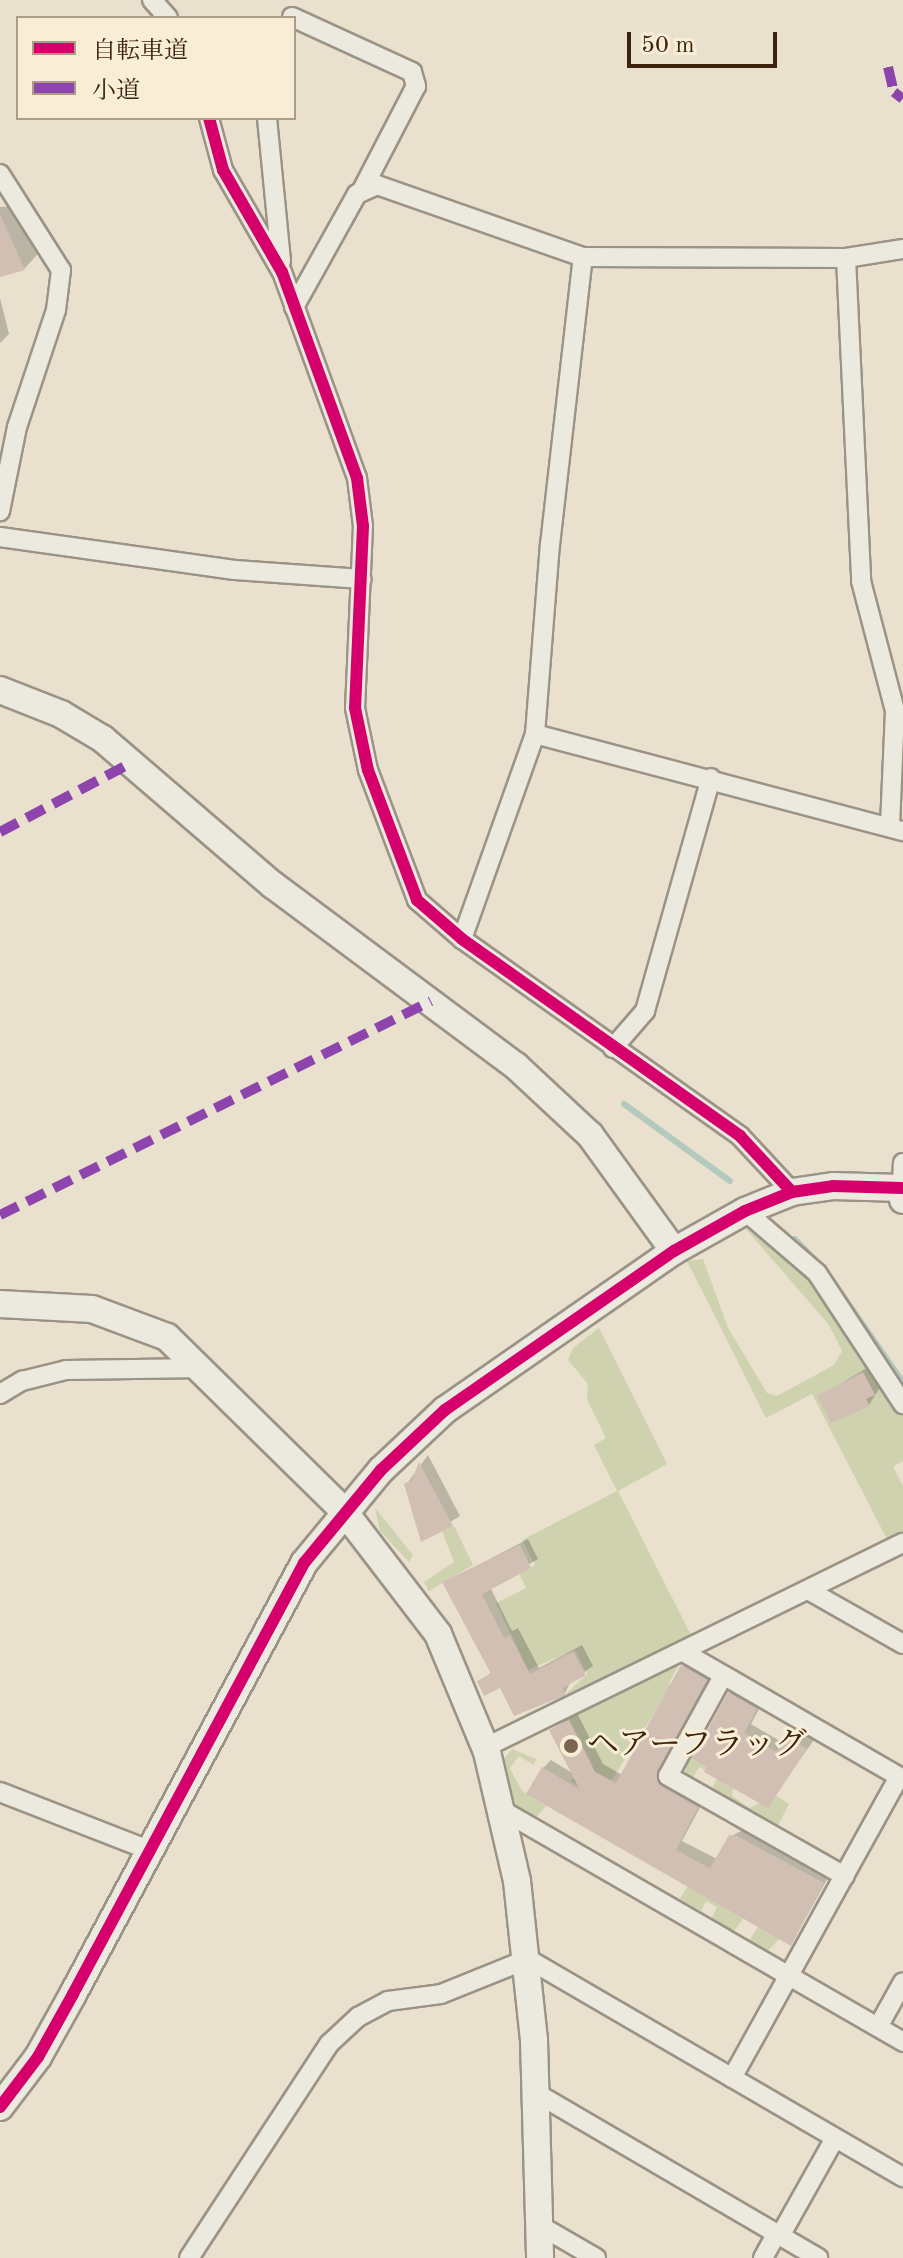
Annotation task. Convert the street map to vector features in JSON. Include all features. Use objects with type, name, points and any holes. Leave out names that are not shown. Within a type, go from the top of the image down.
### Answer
[{"type":"street","points":[[152,0],[166,16]]},
{"type":"street","points":[[294,307],[361,192],[416,86],[412,72],[296,20]]},
{"type":"street","points":[[210,120],[223,170],[282,272],[357,478],[362,579],[355,708],[368,770],[417,900],[462,939],[740,1136],[792,1192]]},
{"type":"street","points":[[267,120],[282,272]]},
{"type":"street","points":[[0,174],[61,270],[56,310],[17,427],[0,511]]},
{"type":"street","points":[[361,192],[377,185],[583,257],[846,258],[903,249]]},
{"type":"street","points":[[462,939],[535,734],[550,545],[583,257]]},
{"type":"street","points":[[535,734],[897,827],[895,711],[861,581],[846,258]]},
{"type":"street","points":[[0,537],[235,570],[362,579]]},
{"type":"street","points":[[0,690],[61,714],[103,739],[273,885],[516,1066],[590,1135],[674,1251]]},
{"type":"street","points":[[613,1048],[645,1011],[711,778]]},
{"type":"street","points":[[0,2107],[38,2057],[151,1851],[264,1633],[343,1510],[445,1410],[674,1251],[745,1211],[792,1192],[833,1186],[903,1184]]},
{"type":"street","points":[[745,1211],[817,1273],[903,1404]]},
{"type":"street","points":[[0,1304],[92,1309],[121,1317],[167,1337],[203,1368],[343,1510],[438,1634],[486,1747],[528,1959],[536,2093],[540,2258]]},
{"type":"street","points":[[0,1394],[22,1381],[66,1370],[203,1368]]},
{"type":"street","points":[[486,1747],[685,1653],[903,1543]]},
{"type":"street","points":[[808,1590],[903,1644]]},
{"type":"street","points":[[685,1653],[902,1779],[732,2078]]},
{"type":"street","points":[[723,1676],[668,1776],[845,1876]]},
{"type":"street","points":[[0,1792],[151,1851]]},
{"type":"street","points":[[500,1809],[903,2042]]},
{"type":"street","points":[[528,1959],[903,2177]]},
{"type":"street","points":[[189,2258],[329,2044],[358,2017],[388,2001],[441,1994],[528,1959]]},
{"type":"street","points":[[878,2027],[903,1982]]},
{"type":"street","points":[[536,2093],[818,2258]]},
{"type":"street","points":[[763,2258],[835,2138]]},
{"type":"street","points":[[539,2225],[596,2258]]},
{"type":"green space","points":[[748,1225],[814,1281],[903,1411],[903,1461],[893,1467],[903,1486],[903,1538],[890,1545],[812,1394],[766,1418],[687,1261],[703,1259],[728,1328],[767,1393],[777,1396],[834,1365],[842,1351],[829,1325],[746,1229]]},
{"type":"green space","points":[[599,1328],[667,1464],[618,1491],[694,1641],[570,1702],[566,1694],[587,1674],[575,1650],[528,1670],[496,1603],[526,1588],[519,1574],[535,1565],[522,1540],[617,1491],[594,1445],[606,1438],[587,1400],[588,1384],[568,1360],[573,1348]]},
{"type":"green space","points":[[375,1508],[413,1555],[409,1562],[380,1531]]},
{"type":"green space","points":[[454,1526],[473,1565],[429,1591],[424,1582],[454,1562],[442,1531]]},
{"type":"green space","points":[[681,1661],[669,1683],[678,1688],[657,1709],[611,1781],[591,1793],[570,1781],[592,1765],[566,1714]]},
{"type":"green space","points":[[512,1749],[536,1759],[534,1765],[519,1756],[510,1768],[522,1791],[546,1806],[533,1821],[515,1805],[503,1760]]},
{"type":"green space","points":[[689,1753],[717,1773],[733,1788],[732,1796],[750,1808],[775,1795],[789,1804],[776,1829],[710,1792],[718,1777],[699,1767],[692,1779],[684,1775]]},
{"type":"green space","points":[[690,1882],[743,1919],[731,1935],[710,1922],[717,1907],[706,1901],[701,1911],[680,1899]]},
{"type":"green space","points":[[759,1925],[779,1939],[766,1953],[748,1943]]},
{"type":"building","points":[[0,214],[25,270],[0,277]]},
{"type":"building","points":[[863,1372],[875,1395],[866,1399],[870,1406],[831,1423],[817,1396]]},
{"type":"building","points":[[419,1462],[453,1526],[421,1542],[404,1484],[412,1480]]},
{"type":"building","points":[[520,1545],[531,1568],[482,1594],[504,1638],[510,1635],[530,1674],[573,1652],[586,1675],[562,1688],[566,1695],[514,1716],[500,1688],[484,1696],[477,1681],[491,1674],[442,1582]]},
{"type":"building","points":[[681,1665],[707,1680],[656,1775],[661,1786],[698,1807],[676,1850],[710,1868],[729,1835],[737,1836],[824,1883],[791,1946],[526,1794],[542,1767],[580,1790],[549,1730],[569,1720],[595,1772],[616,1783]]},
{"type":"building","points":[[728,1692],[757,1709],[744,1733],[777,1752],[786,1737],[807,1749],[768,1808],[704,1772],[707,1767],[692,1758]]},
{"type":"waterway","points":[[624,1104],[730,1181]]},
{"type":"waterway","points":[[795,1239],[826,1271]]},
{"type":"waterway","points":[[832,1280],[903,1382]]},
{"type":"marked path","points":[[888,67],[894,92],[903,99]]},
{"type":"marked path","points":[[0,832],[131,763]]},
{"type":"marked path","points":[[0,1215],[431,1001]]},
{"type":"cycle path","points":[[210,120],[223,170],[282,272],[357,478],[363,526],[355,708],[368,770],[417,900],[462,939],[740,1136],[792,1192]]},
{"type":"cycle path","points":[[0,2107],[38,2057],[304,1563],[381,1470],[445,1410],[674,1251],[745,1211],[792,1192],[833,1186],[902,1188]]},
{"type":"place","name":"ヘアーフラッグ","points":[[571,1746]]}]
